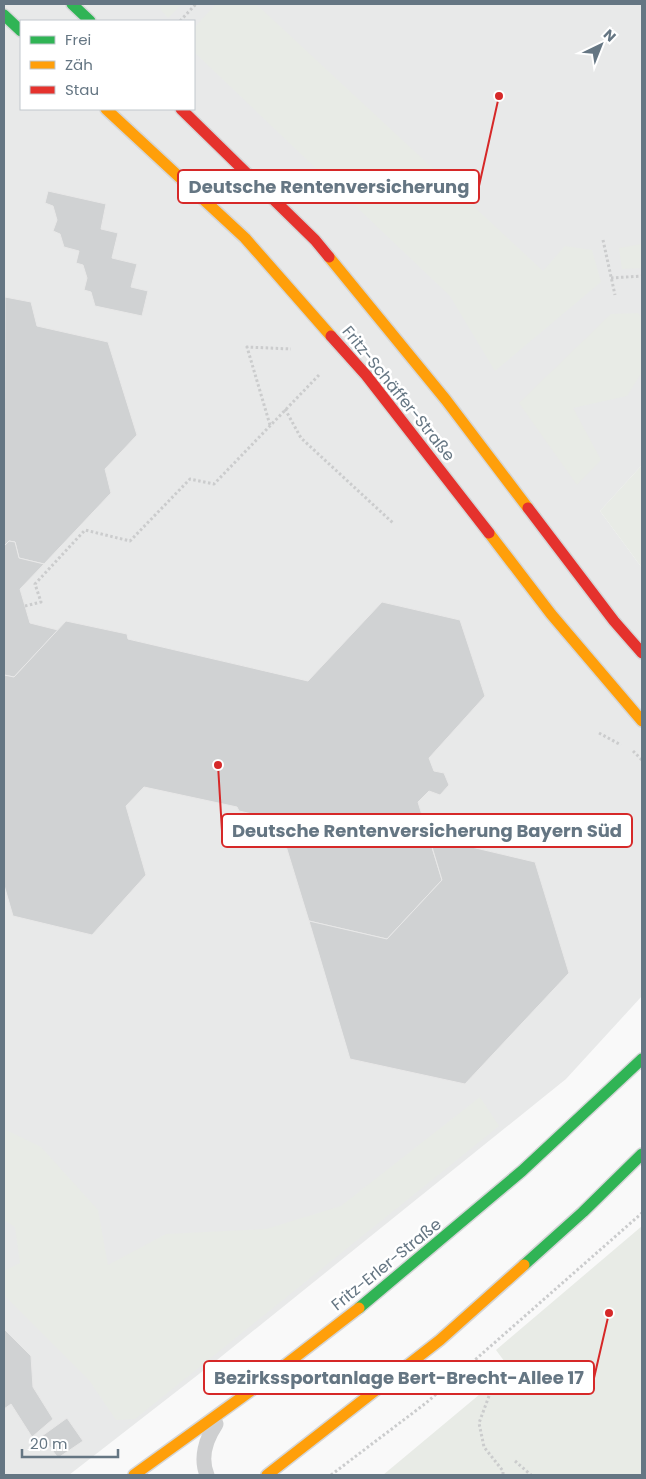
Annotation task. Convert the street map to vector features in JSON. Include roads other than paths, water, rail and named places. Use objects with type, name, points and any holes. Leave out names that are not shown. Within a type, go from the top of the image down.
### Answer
[{"type":"street","points":[[12,4],[4,14],[20,29]]},
{"type":"street","points":[[72,4],[89,20]]},
{"type":"street","name":"Fritz-Schäffer-Straße","points":[[107,110],[245,238],[366,375],[551,614],[642,721]]},
{"type":"street","name":"Fritz-Schäffer-Straße","points":[[182,110],[315,240],[446,400],[614,621],[642,653]]},
{"type":"street","name":"Fritz-Erler-Straße","points":[[134,1475],[222,1414],[411,1266],[573,1126],[642,1059]]},
{"type":"street","points":[[266,1475],[440,1340],[583,1212],[642,1154]]},
{"type":"lane","points":[[207,1475],[204,1467],[207,1439],[222,1414]]},
{"type":"place","name":"Deutsche Rentenversicherung","points":[[499,96]]},
{"type":"place","name":"Deutsche Rentenversicherung Bayern Süd","points":[[218,765]]},
{"type":"place","name":"Bezirkssportanlage Bert-Brecht-Allee 17","points":[[609,1313]]}]
